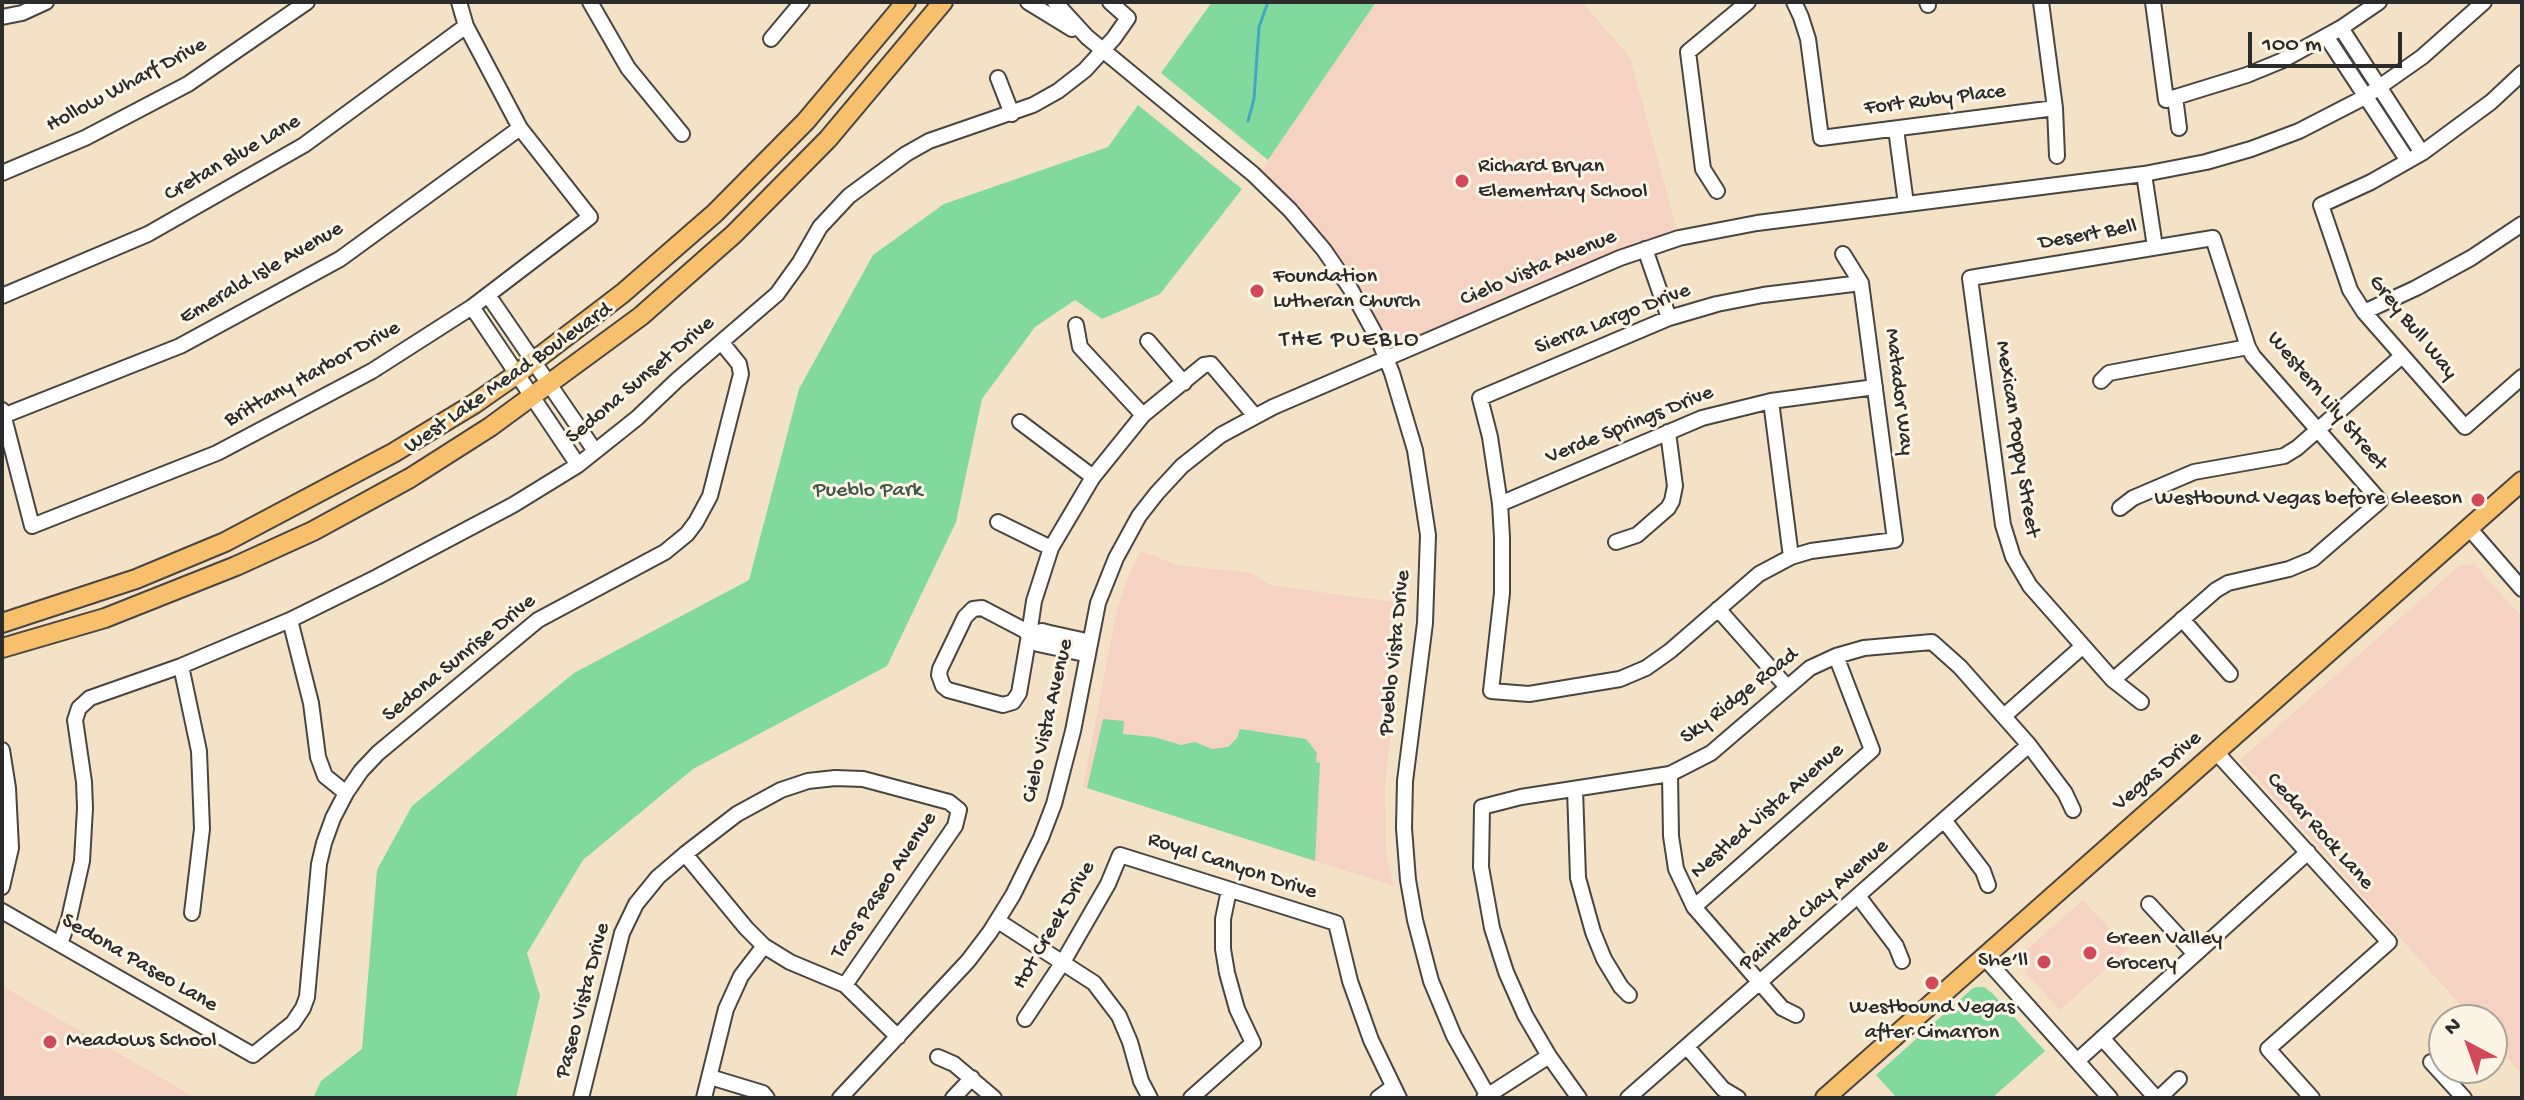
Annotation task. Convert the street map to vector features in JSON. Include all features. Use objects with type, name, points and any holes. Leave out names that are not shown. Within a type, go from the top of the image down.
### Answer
[{"type":"main road","name":"West Lake Mead Boulevard","points":[[2,623],[136,579],[225,542],[393,453],[474,404],[623,293],[715,213],[806,121],[906,2]]},
{"type":"main road","name":"West Lake Mead Boulevard","points":[[2,648],[105,618],[236,566],[313,531],[410,478],[490,427],[641,316],[734,234],[828,139],[943,2]]},
{"type":"main road","name":"Vegas Drive","points":[[1825,1098],[2522,481]]},
{"type":"street","points":[[2,17],[22,13],[46,2]]},
{"type":"street","name":"Hollow Wharf Drive","points":[[2,173],[85,138],[188,84],[307,2]]},
{"type":"street","points":[[459,2],[466,26],[520,128]]},
{"type":"street","points":[[590,2],[628,68],[682,134]]},
{"type":"street","points":[[771,39],[802,2]]},
{"type":"street","name":"Pueblo Vista Drive","points":[[1028,2],[1087,37]]},
{"type":"street","name":"Pueblo Vista Drive","points":[[1055,2],[1102,51],[1246,168],[1290,210],[1342,274],[1386,358],[1413,438],[1428,535],[1425,623],[1405,781],[1408,880],[1431,981],[1454,1036],[1487,1097]]},
{"type":"street","name":"Sedona Sunset Drive","points":[[60,944],[82,861],[84,782],[75,720],[79,708],[90,698],[181,666],[290,620],[513,505],[578,465],[637,418],[777,294],[820,227],[849,196],[929,141],[1012,114],[1058,91],[1085,70],[1128,18],[1110,2]]},
{"type":"street","points":[[1717,191],[1703,169],[1688,52],[1748,2]]},
{"type":"street","name":"Fort Ruby Place","points":[[1794,2],[1808,39],[1821,138],[2055,108]]},
{"type":"street","points":[[2041,2],[2055,108],[2057,156]]},
{"type":"street","points":[[2153,2],[2166,100],[2281,61],[2341,28],[2379,2]]},
{"type":"street","name":"Cielo Vista Avenue","points":[[840,1098],[968,961],[998,921],[1026,870],[1054,804],[1104,584],[1139,516],[1182,466],[1221,435],[1255,416],[1386,358],[1645,249],[1699,233],[2144,174],[2206,162],[2251,149],[2299,131],[2365,97],[2422,57],[2484,2]]},
{"type":"street","name":"Cretan Blue Lane","points":[[2,296],[148,234],[304,145],[466,26]]},
{"type":"street","points":[[2341,28],[2379,88],[2415,157]]},
{"type":"street","points":[[2326,36],[2365,97],[2415,157]]},
{"type":"street","points":[[2415,157],[2491,102],[2522,73]]},
{"type":"street","points":[[998,78],[1012,114]]},
{"type":"street","points":[[2175,97],[2179,128]]},
{"type":"street","name":"Brittany Harbor Drive","points":[[3,416],[32,526],[217,453],[372,371],[472,307],[590,217],[520,128]]},
{"type":"street","name":"Emerald Isle Avenue","points":[[3,416],[180,346],[340,259],[520,128]]},
{"type":"street","points":[[1896,129],[1906,204]]},
{"type":"street","name":"Grey Bull Way","points":[[2415,157],[2321,205],[2350,290],[2364,312],[2465,427],[2522,377]]},
{"type":"street","points":[[2144,174],[2155,247]]},
{"type":"street","points":[[2364,312],[2457,266],[2522,224]]},
{"type":"street","name":"Desert Bell","points":[[1970,278],[2213,238]]},
{"type":"street","name":"Western Lily Street","points":[[2182,619],[2228,583],[2289,569],[2313,559],[2380,501],[2253,356],[2213,238]]},
{"type":"street","points":[[1645,249],[1669,318]]},
{"type":"street","name":"Matador Way","points":[[1791,557],[1811,551],[1895,540],[1861,283],[1843,254]]},
{"type":"street","name":"Mexican Poppy Street","points":[[1970,278],[2003,525],[2013,557],[2030,586],[2113,680],[2141,702]]},
{"type":"street","name":"Sierra Largo Drive","points":[[1500,504],[1490,437],[1480,398],[1669,318],[1748,298],[1861,283]]},
{"type":"street","points":[[488,295],[595,451]]},
{"type":"street","points":[[472,307],[578,465]]},
{"type":"street","points":[[1076,325],[1080,347],[1143,415]]},
{"type":"street","points":[[1148,341],[1184,383]]},
{"type":"street","name":"Sedona Sunrise Drive","points":[[253,1055],[293,1023],[303,1008],[307,997],[319,864],[333,818],[346,793],[378,753],[538,620],[665,552],[687,534],[710,496],[741,374],[739,364],[722,343]]},
{"type":"street","points":[[2101,381],[2109,373],[2248,347]]},
{"type":"street","points":[[2120,508],[2133,498],[2194,472],[2284,456],[2402,356]]},
{"type":"street","points":[[1089,648],[1080,653],[1060,642],[1038,644],[1029,635],[1024,630],[982,608],[973,609],[965,617],[940,669],[940,682],[948,690],[1003,705],[1013,702],[1019,693],[1029,635],[1034,601],[1051,548],[1093,477],[1143,415],[1204,365],[1211,364],[1255,416]]},
{"type":"street","name":"Verde Springs Drive","points":[[1500,504],[1702,418],[1771,401],[1875,387]]},
{"type":"street","points":[[1500,504],[1502,593],[1491,691],[1529,694],[1620,679],[1646,668],[1670,651],[1759,574],[1791,557],[1771,401]]},
{"type":"street","points":[[2,410],[3,416]]},
{"type":"street","points":[[1020,422],[1093,477]]},
{"type":"street","points":[[1616,542],[1637,535],[1672,501],[1675,486],[1668,432]]},
{"type":"street","points":[[998,522],[1051,548]]},
{"type":"street","points":[[2469,528],[2522,589]]},
{"type":"street","points":[[1718,609],[1787,687]]},
{"type":"street","points":[[2113,680],[2182,619],[2230,674]]},
{"type":"street","points":[[290,620],[311,703],[318,757],[325,776],[346,793]]},
{"type":"street","name":"Sky Ridge Road","points":[[1549,1056],[1512,987],[1492,928],[1481,867],[1482,807],[1521,797],[1670,774],[1711,753],[1810,668],[1864,648],[1932,642],[1960,667],[2004,716]]},
{"type":"street","points":[[2073,810],[2065,793],[2004,716],[2083,646]]},
{"type":"street","name":"Nestled Vista Avenue","points":[[1694,907],[1872,750],[1836,656]]},
{"type":"street","points":[[181,666],[199,751],[202,829],[192,913]]},
{"type":"street","name":"Painted Clay Avenue","points":[[1628,1098],[2029,745]]},
{"type":"street","points":[[2,750],[8,788],[11,848],[2,887]]},
{"type":"street","name":"Cedar Rock Lane","points":[[2216,752],[2389,942],[2268,1049],[2312,1098]]},
{"type":"street","points":[[1670,774],[1671,836],[1676,869],[1694,907],[1759,984],[1782,1008],[1796,1015]]},
{"type":"street","name":"Paseo Vista Drive","points":[[581,1098],[622,933],[636,904],[658,877],[737,814],[781,790],[808,781],[835,778],[863,779],[949,802],[959,810]]},
{"type":"street","points":[[1575,789],[1578,878],[1604,959],[1629,995]]},
{"type":"street","name":"Taos Paseo Avenue","points":[[845,985],[955,826],[959,810]]},
{"type":"street","points":[[1944,820],[1983,871],[1988,885]]},
{"type":"street","points":[[2077,1061],[2308,852]]},
{"type":"street","points":[[685,854],[764,946],[790,962],[845,985],[898,1037]]},
{"type":"street","name":"Royal Canyon Drive","points":[[1120,855],[1336,923],[1350,981],[1371,1040],[1396,1093]]},
{"type":"street","name":"Hot Creek Drive","points":[[1025,1019],[1063,962],[1108,884],[1120,855]]},
{"type":"street","points":[[1191,1098],[1253,1043],[1237,1009],[1223,949],[1223,919],[1229,890]]},
{"type":"street","points":[[1858,896],[1896,946],[1902,961]]},
{"type":"street","points":[[2149,904],[2195,954]]},
{"type":"street","name":"Sedona Paseo Lane","points":[[2,911],[253,1055]]},
{"type":"street","points":[[998,921],[1094,983],[1119,1016],[1141,1081],[1150,1098]]},
{"type":"street","points":[[704,1098],[726,1009],[741,976],[764,946]]},
{"type":"street","points":[[1984,957],[2110,1098]]},
{"type":"street","points":[[2102,1038],[2158,1098],[2179,1079]]},
{"type":"street","points":[[1687,1047],[1723,1089],[1738,1098]]},
{"type":"street","points":[[1487,1097],[1549,1056],[1579,1098]]},
{"type":"street","points":[[938,1057],[954,1064],[994,1098]]},
{"type":"street","points":[[710,1077],[763,1093],[767,1098]]},
{"type":"street","points":[[953,1098],[972,1078]]},
{"type":"street","points":[[1378,1098],[1396,1093]]},
{"type":"shaded area","name":"Richard Bryan Elementary School","points":[[1376,2],[1582,2],[1630,57],[1679,238],[1386,358],[1357,300],[1257,177]]},
{"type":"shaded area","points":[[1141,551],[1177,565],[1252,573],[1270,585],[1406,604],[1385,784],[1386,854],[1394,886],[1083,787],[1116,614],[1126,582]]},
{"type":"shaded area","points":[[2474,564],[2522,617],[2522,1074],[2508,1058],[2508,1004],[2460,1004],[2240,760],[2459,566]]},
{"type":"shaded area","points":[[2083,900],[2128,949],[2060,1010],[2026,973],[2026,950]]},
{"type":"shaded area","name":"Meadows School","points":[[2,986],[196,1098],[2,1098]]},
{"type":"green space","points":[[1212,2],[1376,2],[1268,160],[1161,73]]},
{"type":"green space","name":"Pueblo Park","points":[[1138,105],[1242,189],[1160,294],[1102,319],[1075,300],[1035,327],[982,399],[956,522],[887,666],[693,769],[583,860],[527,953],[540,996],[516,1098],[313,1098],[321,1081],[362,1049],[377,870],[412,806],[574,673],[749,580],[799,389],[873,255],[944,204],[1108,147]]},
{"type":"green space","points":[[1103,719],[1124,721],[1123,734],[1154,737],[1181,745],[1195,742],[1212,749],[1228,747],[1237,738],[1240,729],[1306,739],[1317,753],[1316,762],[1320,763],[1315,861],[1087,788]]},
{"type":"green space","points":[[1984,987],[2045,1051],[1992,1098],[1897,1098],[1876,1075],[1973,988]]},
{"type":"waterway","points":[[1248,121],[1254,99],[1259,27],[1268,2]]},
{"type":"place","name":"Richard Bryan Elementary School","points":[[1462,181]]},
{"type":"place","name":"Foundation Lutheran Church","points":[[1257,291]]},
{"type":"place","name":"Westbound Vegas before Gleeson","points":[[2478,500]]},
{"type":"place","name":"Green Valley Grocery","points":[[2090,953]]},
{"type":"place","name":"She’ll","points":[[2044,962]]},
{"type":"place","name":"Westbound Vegas after Cimarron","points":[[1932,983]]},
{"type":"place","name":"Meadows School","points":[[50,1042]]},
{"type":"district","name":"THE PUEBLO","points":[[1350,341]]}]
